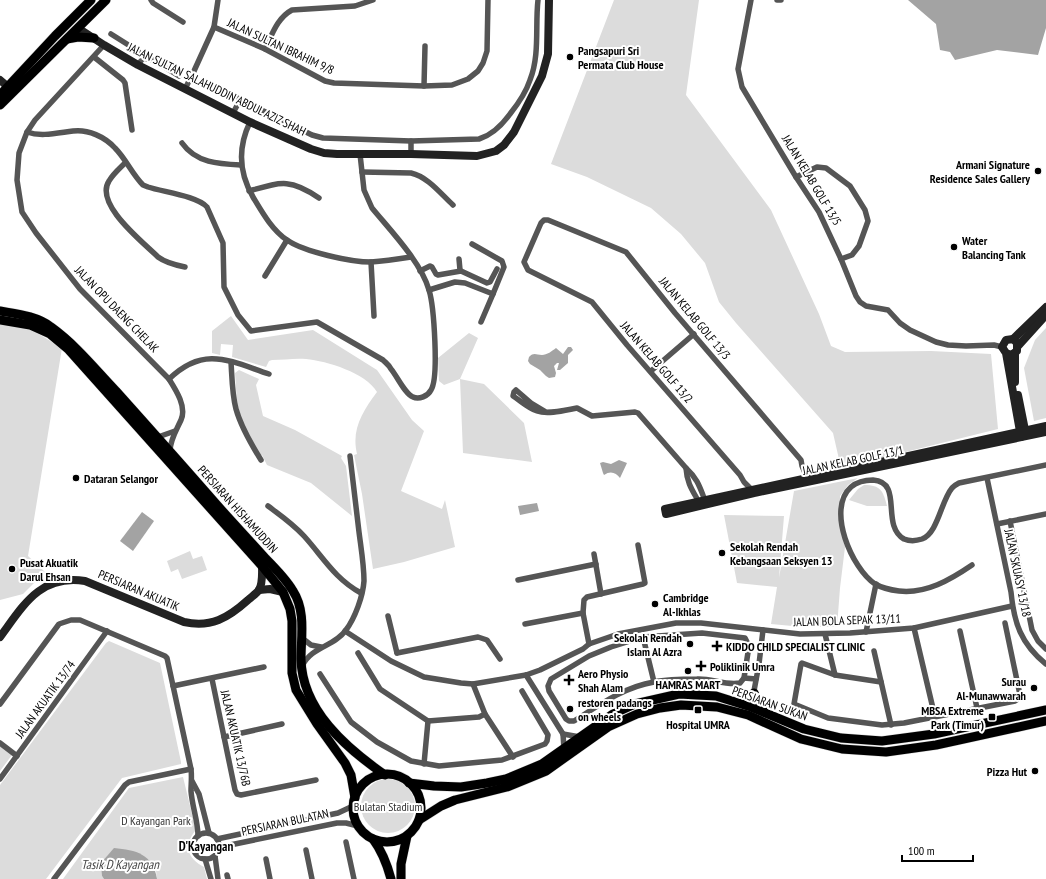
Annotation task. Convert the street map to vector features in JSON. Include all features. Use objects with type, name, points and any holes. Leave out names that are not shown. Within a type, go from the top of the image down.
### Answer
[{"type":"main road","points":[[0,94],[3,83],[24,70],[91,0]]},
{"type":"main road","points":[[0,105],[106,0]]},
{"type":"main road","points":[[92,14],[88,26],[89,31],[94,38]]},
{"type":"main road","points":[[55,36],[70,27],[78,28]]},
{"type":"main road","points":[[66,40],[78,36],[94,38]]},
{"type":"main road","name":"PERSIARAN HISHAMUDDIN","points":[[0,310],[33,318],[49,325],[71,342],[282,575],[293,591],[300,610],[302,624],[302,667],[304,682],[310,695],[337,736],[351,750],[385,775]]},
{"type":"main road","name":"PERSIARAN HISHAMUDDIN","points":[[0,320],[30,324],[50,334],[68,349],[262,566],[283,592],[290,609],[292,621],[292,673],[296,690],[317,724],[345,763],[351,775],[354,802]]},
{"type":"main road","points":[[738,702],[754,693],[761,716]]},
{"type":"main road","name":"PERSIARAN SUKAN","points":[[409,783],[461,787],[506,779],[542,764],[613,714],[635,704],[679,694],[716,696],[738,702],[751,707],[761,716],[800,739],[842,749],[886,752],[936,745],[1046,721]]},
{"type":"main road","name":"PERSIARAN SUKAN","points":[[418,820],[440,806],[455,800],[507,787],[546,771],[608,727],[637,714],[660,708],[681,705],[717,707],[761,716],[841,738],[882,741],[934,734],[1046,710]]},
{"type":"main road","points":[[740,712],[751,707]]},
{"type":"main road","points":[[385,775],[398,777],[409,783],[415,790],[419,800],[420,810],[418,820],[412,832],[396,841],[384,842],[373,839],[364,834],[358,826],[354,815],[354,802],[360,789],[366,782],[375,777],[385,775]]},
{"type":"main road","points":[[401,879],[401,864],[407,836]]},
{"type":"main road","points":[[373,839],[383,855],[391,879]]},
{"type":"street","points":[[151,0],[153,3],[183,22]]},
{"type":"street","points":[[185,89],[214,27],[218,0]]},
{"type":"street","points":[[265,49],[279,20],[292,10],[355,6],[373,0]]},
{"type":"street","name":"JALAN SULTAN IBRAHIM 9/8","points":[[214,27],[265,49],[325,81],[334,83],[424,86],[452,85],[468,79],[484,63],[487,51],[488,0]]},
{"type":"street","points":[[209,84],[312,135],[323,138],[411,141],[471,140],[487,136],[505,121],[518,104],[530,80],[534,61],[538,0]]},
{"type":"street","name":"JALAN SULTAN SALAHUDDIN ABDUL AZIZ SHAH","points":[[78,28],[138,65],[233,113],[247,128],[311,149],[331,154],[477,156],[496,151],[504,145],[514,132],[542,76],[548,54],[549,0]]},
{"type":"street","name":"JALAN KELAB GOLF 13/5","points":[[751,0],[738,69],[739,80],[745,93],[796,178],[819,212],[860,302],[866,306],[888,310],[900,323],[910,330],[936,342],[948,345],[1008,346]]},
{"type":"street","points":[[112,34],[138,51],[143,58],[153,60],[179,76]]},
{"type":"street","name":"JALAN OPU DAENG CHELAK","points":[[104,45],[35,120],[27,132],[19,153],[17,180],[22,212],[36,233],[80,289],[169,379],[177,391],[183,413],[182,419],[175,431],[170,450]]},
{"type":"street","points":[[424,86],[425,46]]},
{"type":"street","points":[[94,57],[125,83],[132,130]]},
{"type":"street","points":[[138,65],[143,58]]},
{"type":"street","points":[[534,61],[546,65]]},
{"type":"street","points":[[233,113],[240,100]]},
{"type":"street","points":[[247,128],[242,147],[241,165],[244,177],[249,191],[270,223],[287,240],[328,256],[371,262],[411,257]]},
{"type":"street","points":[[27,132],[34,135],[76,130],[90,132],[108,142],[115,148],[140,182],[148,187],[204,203],[207,206],[224,243],[224,287],[238,315],[251,330],[317,322],[383,360],[409,395],[415,398],[420,398],[427,395],[431,391],[434,385],[435,374],[434,314],[429,290],[411,257],[372,208],[364,190],[360,154]]},
{"type":"street","points":[[411,141],[411,154]]},
{"type":"street","points":[[182,143],[190,153],[202,159],[213,163],[241,165]]},
{"type":"street","points":[[125,163],[108,181],[106,193],[109,204],[120,219],[158,257],[173,265],[185,267]]},
{"type":"street","points":[[796,178],[817,167],[826,168],[850,186],[865,210],[868,220],[859,246],[852,255],[841,259]]},
{"type":"street","points":[[362,172],[418,174],[453,205]]},
{"type":"street","points":[[249,191],[283,183],[290,183],[304,188],[319,198]]},
{"type":"street","name":"JALAN KELAB GOLF 13/2","points":[[544,220],[541,223],[524,262],[528,270],[592,302],[740,475],[744,482],[754,491]]},
{"type":"street","name":"JALAN KELAB GOLF 13/3","points":[[544,220],[548,220],[626,252],[801,460],[808,479]]},
{"type":"street","points":[[265,276],[287,240]]},
{"type":"street","points":[[472,244],[502,261],[504,267],[481,322]]},
{"type":"street","points":[[459,259],[460,270]]},
{"type":"street","points":[[371,262],[374,316]]},
{"type":"street","points":[[420,271],[430,266],[438,275],[460,270],[487,283],[493,278],[497,269]]},
{"type":"street","points":[[429,290],[455,282],[465,283],[492,294]]},
{"type":"street","points":[[1008,346],[1046,307]]},
{"type":"street","points":[[1008,346],[1046,315]]},
{"type":"street","points":[[650,371],[694,334]]},
{"type":"street","points":[[1008,346],[1023,434]]},
{"type":"street","points":[[169,379],[187,364],[201,359],[216,358],[269,374]]},
{"type":"street","points":[[231,362],[236,409],[243,428],[260,460]]},
{"type":"street","points":[[546,412],[532,403],[519,391],[516,390],[514,392],[513,396],[538,412],[554,413],[577,408],[592,416],[638,413],[686,468],[694,475],[699,484],[703,503]]},
{"type":"street","points":[[1023,434],[1046,426]]},
{"type":"street","points":[[158,437],[166,436],[175,431]]},
{"type":"street","points":[[1023,434],[1046,432]]},
{"type":"street","name":"JALAN KELAB GOLF 13/1","points":[[666,514],[703,503],[754,491],[1023,434]]},
{"type":"street","points":[[302,667],[309,655],[330,644],[345,631],[353,620],[358,608],[364,582],[350,456]]},
{"type":"street","points":[[972,565],[954,577],[937,585],[912,591],[899,591],[876,584],[869,579],[855,562],[849,550],[845,538],[841,513],[845,494],[850,488],[859,482],[877,480],[884,484],[891,497],[893,526],[900,536],[907,540],[916,540],[928,536],[935,526],[944,502],[952,487],[959,483],[1046,465]]},
{"type":"street","points":[[686,468],[689,486],[703,503]]},
{"type":"street","name":"JALAN SKUASY 13/18","points":[[987,478],[1011,592],[1012,606],[1023,639],[1028,647],[1046,664]]},
{"type":"street","points":[[268,506],[298,530],[340,579],[361,593]]},
{"type":"street","points":[[997,524],[1046,514]]},
{"type":"street","points":[[1010,521],[1032,630],[1038,641],[1046,649]]},
{"type":"street","points":[[589,644],[583,613],[584,600],[601,594],[645,583],[638,545]]},
{"type":"street","points":[[594,554],[601,594]]},
{"type":"street","points":[[518,580],[596,564]]},
{"type":"street","points":[[262,566],[262,579],[259,590],[270,589],[283,592]]},
{"type":"street","name":"PERSIARAN AKUATIK","points":[[0,637],[29,599],[40,589],[57,581],[76,579],[85,580],[184,622],[198,624],[208,624],[220,620],[230,614],[259,590]]},
{"type":"street","points":[[866,632],[876,584]]},
{"type":"street","name":"JALAN BOLA SEPAK 13/11","points":[[345,631],[391,661],[424,677],[443,681],[472,684],[526,675],[540,670],[583,649],[589,644],[618,634],[676,623],[701,623],[800,634],[866,632],[914,628],[1012,606]]},
{"type":"street","points":[[525,624],[583,613]]},
{"type":"street","points":[[388,616],[397,653]]},
{"type":"street","points":[[0,704],[59,624],[71,620],[80,620],[165,656],[167,658],[190,769],[192,780],[191,792],[198,827],[198,836]]},
{"type":"street","points":[[701,623],[702,633]]},
{"type":"street","points":[[881,682],[835,675],[802,663],[794,704],[828,718],[891,725],[1015,701],[1020,695],[1005,623]]},
{"type":"street","points":[[914,628],[935,717]]},
{"type":"street","points":[[751,707],[763,630]]},
{"type":"street","name":"JALAN AKUATIK 13/74","points":[[0,779],[107,631]]},
{"type":"street","points":[[960,631],[977,708]]},
{"type":"street","points":[[702,633],[745,638],[749,646],[744,678],[740,683],[736,684],[699,679],[654,682],[609,698],[574,721],[569,721],[564,717],[549,691],[548,686],[551,679],[589,656],[611,647],[643,637],[702,633]]},
{"type":"street","points":[[825,634],[835,675]]},
{"type":"street","points":[[391,661],[397,653],[478,637],[487,640],[500,659]]},
{"type":"street","points":[[643,637],[654,682]]},
{"type":"street","points":[[302,638],[311,645],[322,647]]},
{"type":"street","points":[[583,649],[589,656]]},
{"type":"street","points":[[874,651],[891,725]]},
{"type":"street","points":[[358,653],[380,689],[428,721],[479,716],[485,714]]},
{"type":"street","points":[[173,686],[264,667]]},
{"type":"street","points":[[320,674],[351,722],[377,742],[404,758],[424,764],[439,766],[502,760],[545,744],[548,738],[522,691]]},
{"type":"street","points":[[526,675],[563,734],[564,749]]},
{"type":"street","points":[[744,678],[756,679]]},
{"type":"street","name":"JALAN AKUATIK 13/76B","points":[[212,679],[237,794],[241,795],[316,780]]},
{"type":"street","points":[[472,684],[485,714],[513,757]]},
{"type":"street","points":[[550,714],[560,718],[564,717]]},
{"type":"street","points":[[424,764],[428,721]]},
{"type":"street","points":[[224,737],[282,724]]},
{"type":"street","points":[[563,734],[580,737]]},
{"type":"street","points":[[0,742],[17,756]]},
{"type":"street","points":[[54,879],[125,785],[129,782],[190,769]]},
{"type":"street","points":[[192,780],[199,794],[209,833],[217,839],[219,844],[216,853],[218,879]]},
{"type":"street","name":"PERSIARAN BULATAN","points":[[217,839],[338,814],[354,802]]},
{"type":"street","name":"PERSIARAN BULATAN","points":[[216,853],[230,845],[337,823],[346,823],[358,826]]},
{"type":"street","points":[[209,833],[198,836],[195,839],[193,848],[198,855],[205,859],[210,879]]},
{"type":"street","points":[[346,842],[354,879]]},
{"type":"street","points":[[306,850],[312,879]]},
{"type":"street","points":[[205,859],[216,853]]},
{"type":"street","points":[[266,858],[270,879]]},
{"type":"green space","points":[[614,0],[699,0],[686,95],[771,210],[819,314],[831,346],[845,352],[931,351],[991,354],[998,429],[841,468],[833,433],[719,302],[705,263],[681,234],[651,208],[587,177],[551,164]]},
{"type":"green space","points":[[231,316],[248,340],[313,330],[377,370],[412,420],[424,431],[401,491],[442,509],[445,500],[455,547],[404,562],[373,569],[362,494],[354,455],[357,454],[357,428],[363,413],[377,392],[372,385],[364,379],[345,369],[324,362],[302,359],[272,360],[269,361],[266,367],[232,357],[233,345],[221,344],[220,355],[212,353],[212,331]]},
{"type":"green space","points":[[0,322],[32,330],[62,348],[28,556],[45,572],[23,594],[0,600]]},
{"type":"green space","points":[[1046,328],[1046,418],[1034,421],[1024,368],[1035,340]]},
{"type":"green space","points":[[469,333],[478,338],[460,379],[444,385],[439,381],[438,358]]},
{"type":"green space","points":[[239,370],[259,379],[256,385],[263,416],[295,430],[342,456],[341,458],[346,466],[352,516],[311,483],[267,465],[262,455],[260,456],[242,422],[237,403],[235,373]]},
{"type":"green space","points":[[460,379],[484,384],[524,423],[532,462],[463,453]]},
{"type":"green space","points":[[858,478],[848,485],[840,496],[841,525],[845,547],[837,627],[803,627],[771,624],[777,587],[737,583],[724,515],[784,516],[779,578],[794,491]]},
{"type":"green space","points":[[864,485],[870,485],[878,488],[884,496],[887,506],[867,506],[849,500],[858,489]]},
{"type":"green space","points":[[190,551],[193,559],[202,556],[207,570],[182,579],[178,569],[171,572],[167,561]]},
{"type":"green space","points":[[109,641],[160,663],[181,764],[122,778],[46,879],[0,879],[0,785]]},
{"type":"green space","points":[[0,746],[12,755],[0,771]]},
{"type":"green space","name":"D Kayangan Park","points":[[183,777],[196,830],[189,841],[189,851],[194,860],[204,867],[207,879],[157,879],[156,871],[102,876],[104,879],[63,879],[129,788]]},
{"type":"green space","name":"Bulatan Stadium","points":[[383,779],[393,779],[403,783],[411,791],[415,801],[415,811],[411,821],[403,829],[393,833],[383,833],[373,829],[365,821],[361,811],[361,801],[365,791],[373,783]]},
{"type":"water","points":[[908,0],[1046,0],[1046,28],[1038,55],[997,50],[955,60],[950,52],[940,50],[936,24]]},
{"type":"water","points":[[568,347],[571,347],[573,350],[568,355],[568,363],[560,370],[557,370],[559,363],[554,366],[556,373],[555,377],[549,378],[528,361],[529,357],[532,355],[546,354],[556,348],[563,354]]},
{"type":"water","points":[[619,460],[627,463],[620,478],[613,473],[604,475],[600,463],[603,462],[611,464]]},
{"type":"water","points":[[537,503],[539,511],[520,515],[518,506]]},
{"type":"water","points":[[142,512],[154,521],[133,551],[120,541]]},
{"type":"water","name":"Tasik D Kayangan","points":[[114,848],[129,850],[142,855],[152,864],[157,879],[104,879],[102,876],[101,863]]},
{"type":"place","name":"Pangsapuri Sri Permata Club House","points":[[570,57]]},
{"type":"place","name":"Armani Signature Residence Sales Gallery","points":[[1038,171]]},
{"type":"place","name":"Water Balancing Tank","points":[[954,247]]},
{"type":"place","name":"Dataran Selangor","points":[[76,478]]},
{"type":"place","name":"Sekolah Rendah Kebangsaan Seksyen 13","points":[[722,553]]},
{"type":"place","name":"Pusat Akuatik Darul Ehsan","points":[[12,569]]},
{"type":"place","name":"Cambridge Al-Ikhlas","points":[[655,604]]},
{"type":"place","name":"Sekolah Rendah Islam Al Azra","points":[[690,644]]},
{"type":"place","name":"KIDDO CHILD SPECIALIST CLINIC","points":[[717,646]]},
{"type":"place","name":"Poliklinik Umra","points":[[701,666]]},
{"type":"place","name":"HAMRAS MART","points":[[688,671]]},
{"type":"place","name":"Aero Physio Shah Alam","points":[[569,680]]},
{"type":"place","name":"Surau Al-Munawwarah","points":[[1034,688]]},
{"type":"place","name":"restoren padangs on wheels","points":[[570,709]]},
{"type":"place","name":"Hospital UMRA","points":[[698,710]]},
{"type":"place","name":"MBSA Extreme Park (Timur)","points":[[992,717]]},
{"type":"place","name":"Pizza Hut","points":[[1035,771]]},
{"type":"district","name":"D'Kayangan","points":[[206,846]]}]
